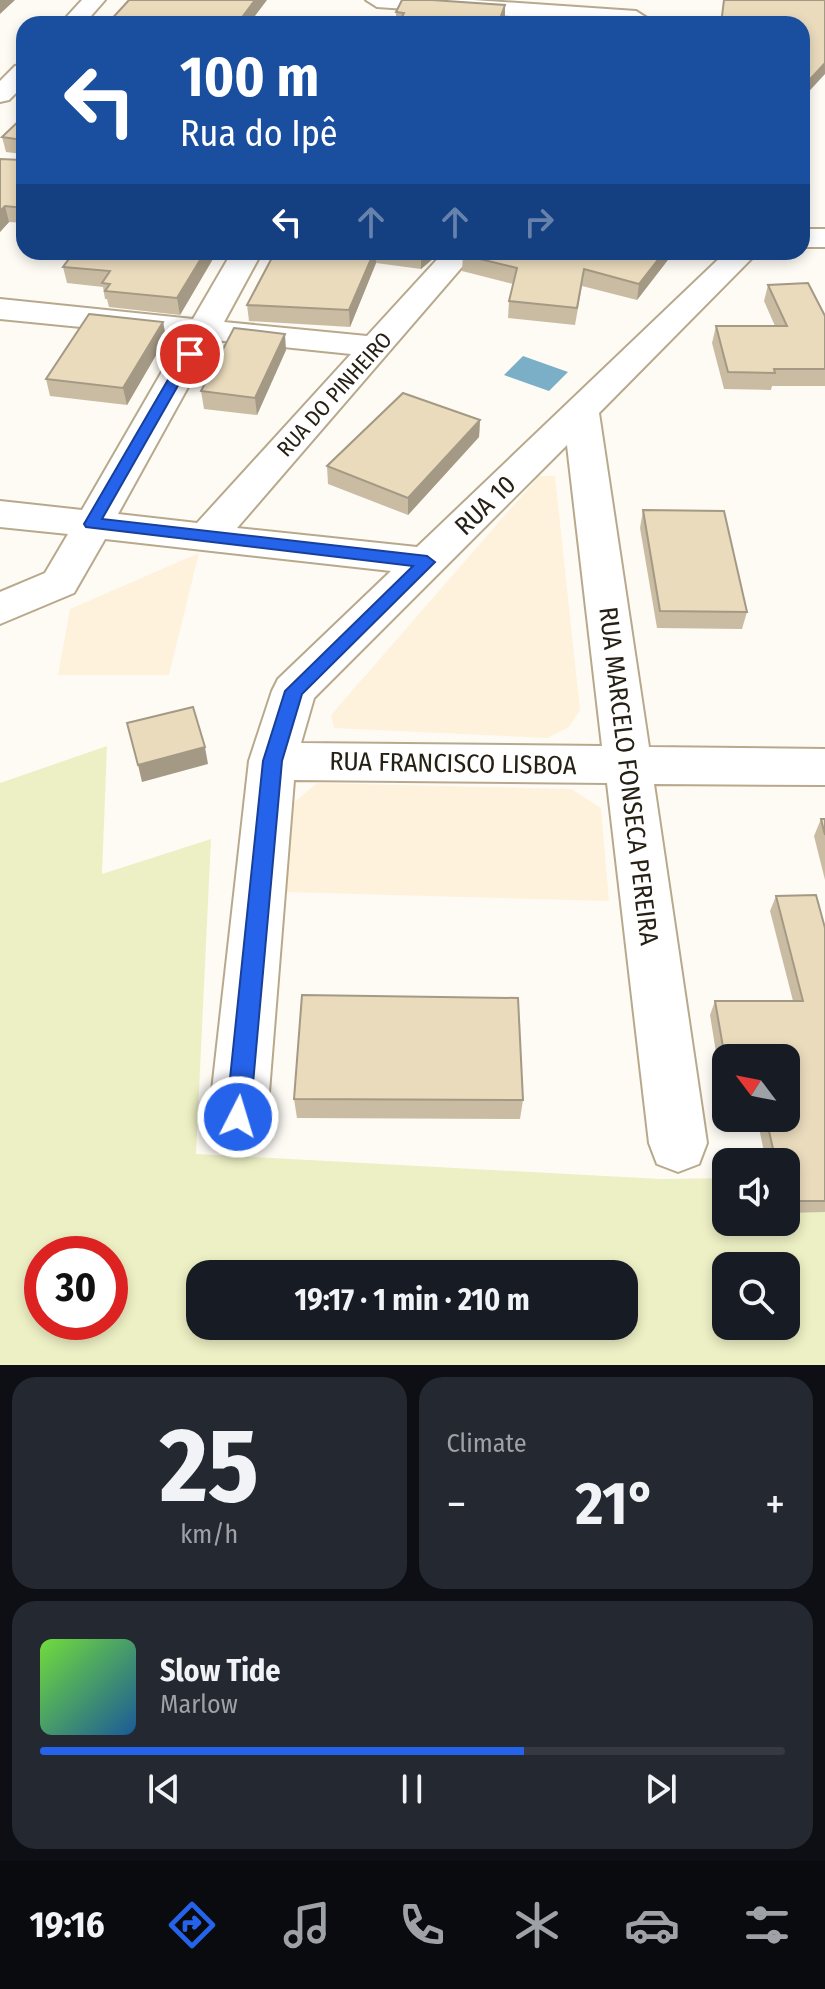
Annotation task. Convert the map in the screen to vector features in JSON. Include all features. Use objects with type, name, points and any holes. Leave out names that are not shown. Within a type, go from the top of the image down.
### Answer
[{"type":"street","points":[[377,0],[639,14]]},
{"type":"street","points":[[0,95],[16,79]]},
{"type":"street","points":[[0,609],[60,583],[243,260]]},
{"type":"street","name":"RUA DO PINHEIRO","points":[[208,536],[453,260]]},
{"type":"street","name":"RUA 10","points":[[238,1117],[272,761],[294,691],[735,260]]},
{"type":"street","points":[[0,309],[376,347]]},
{"type":"street","name":"RUA MARCELO FONSECA PEREIRA","points":[[581,410],[678,1143]]},
{"type":"street","points":[[0,514],[427,562]]},
{"type":"street","name":"RUA FRANCISCO LISBOA","points":[[272,761],[825,767]]},
{"type":"shaded area","points":[[539,476],[555,476],[580,710],[569,727],[547,738],[334,728],[331,715]]},
{"type":"shaded area","points":[[199,553],[169,675],[58,675],[70,609]]},
{"type":"shaded area","points":[[317,783],[571,789],[601,808],[609,901],[283,892],[291,805]]},
{"type":"green space","points":[[107,746],[102,874],[211,839],[196,1154],[661,1179],[712,1178],[712,1236],[800,1236],[800,1177],[825,1177],[825,1365],[0,1365],[0,783]]},
{"type":"water","points":[[523,356],[568,372],[549,391],[504,375]]},
{"type":"building","points":[[129,0],[255,0],[243,16],[114,16]]},
{"type":"building","points":[[402,0],[505,5],[501,16],[402,16],[404,13],[396,12]]},
{"type":"building","points":[[724,0],[825,0],[825,63],[810,79],[810,16],[722,16]]},
{"type":"building","points":[[16,124],[16,139],[2,137]]},
{"type":"building","points":[[0,159],[16,160],[16,207],[5,206],[0,211]]},
{"type":"building","points":[[68,260],[200,260],[177,298],[105,291],[110,284],[102,283],[110,271],[63,267]]},
{"type":"building","points":[[271,260],[371,260],[349,310],[247,305]]},
{"type":"building","points":[[484,260],[658,260],[639,284],[584,269],[577,308],[509,301],[517,268]]},
{"type":"building","points":[[808,283],[825,316],[825,369],[774,369],[775,373],[728,372],[716,326],[787,326],[768,285]]},
{"type":"building","points":[[89,314],[163,322],[123,388],[46,379]]},
{"type":"building","points":[[234,328],[285,334],[255,398],[201,391]]},
{"type":"building","points":[[403,393],[480,420],[408,498],[327,466]]},
{"type":"building","points":[[643,510],[724,511],[747,612],[660,611]]},
{"type":"building","points":[[193,707],[205,747],[138,765],[127,723]]},
{"type":"building","points":[[816,895],[825,928],[825,1201],[800,1201],[800,1148],[773,1148],[769,1132],[800,1132],[800,1044],[723,1044],[715,1001],[803,1001],[776,896]]},
{"type":"building","points":[[302,995],[518,998],[523,1100],[294,1099]]},
{"type":"route","points":[[190,354],[92,524],[427,562],[294,691],[272,761],[238,1117]]}]
